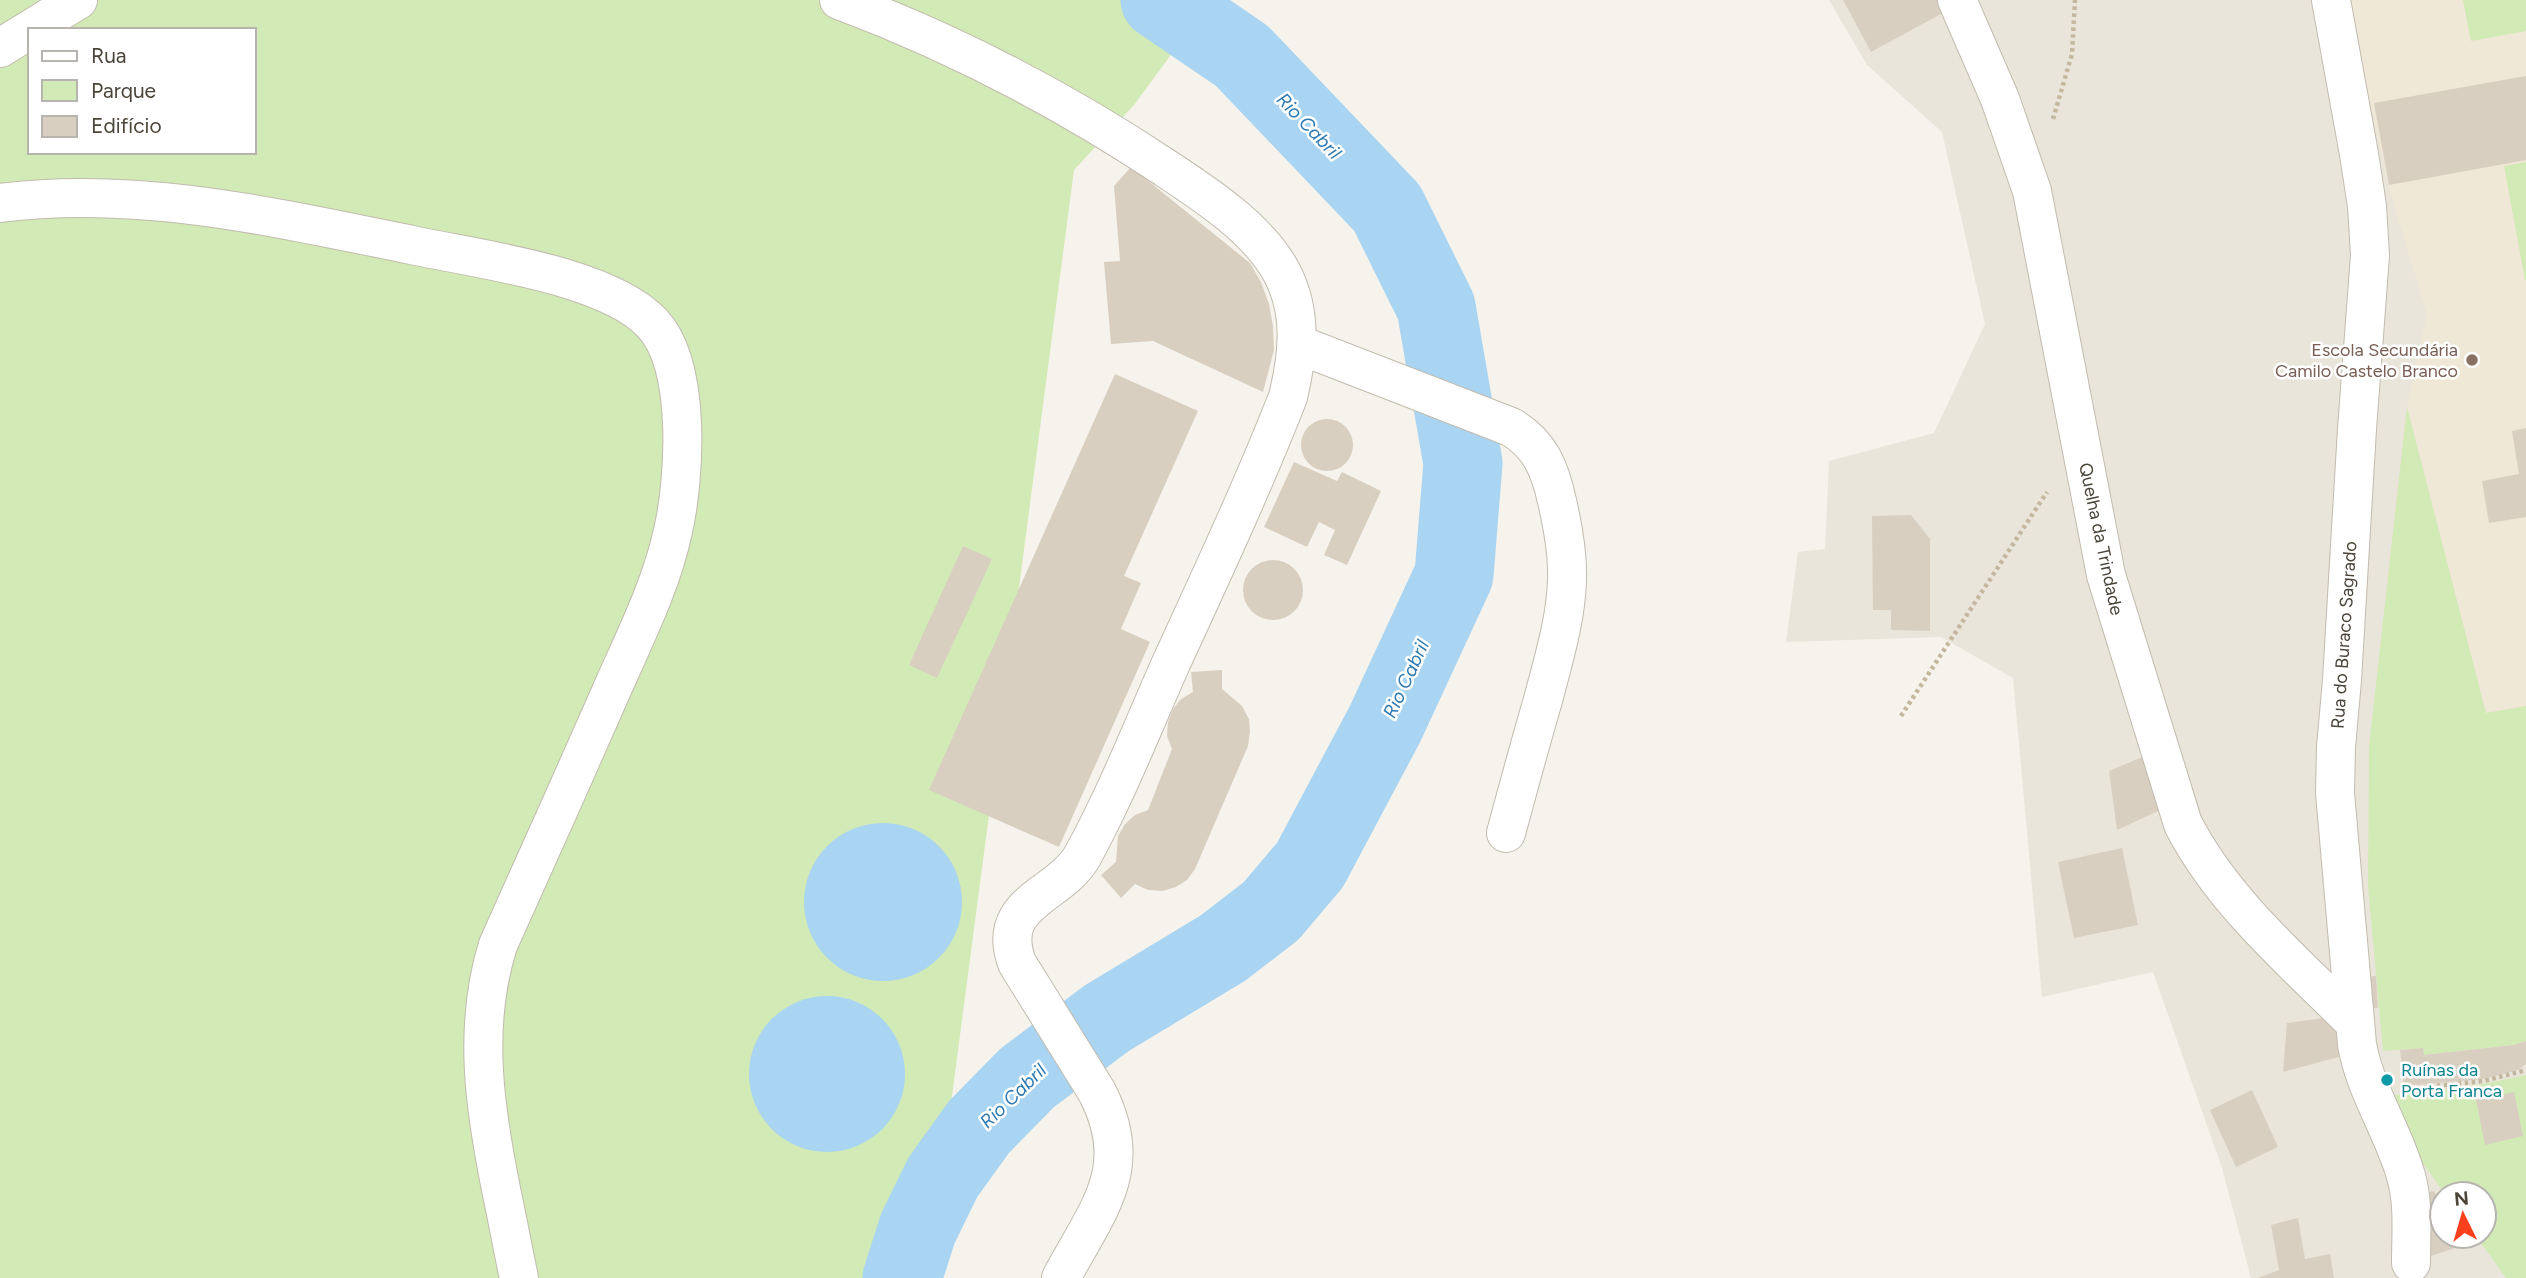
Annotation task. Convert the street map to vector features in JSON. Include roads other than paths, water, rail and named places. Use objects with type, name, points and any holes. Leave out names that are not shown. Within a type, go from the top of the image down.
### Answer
[{"type":"street","points":[[32,28],[78,0]]},
{"type":"street","points":[[839,0],[981,61],[1109,131],[1197,189],[1253,236],[1270,255],[1282,273],[1297,321],[1297,344],[1288,397],[1097,828],[1073,870],[1037,896],[1021,914],[1013,933],[1013,953],[1023,976],[1097,1092],[1115,1138],[1112,1181],[1061,1278]]},
{"type":"street","name":"Quelha da Trindade","points":[[1957,0],[2009,123],[2032,191],[2106,575],[2183,824],[2201,858],[2249,916],[2354,1022]]},
{"type":"street","name":"Rua do Buraco Sagrado","points":[[2331,0],[2367,206],[2370,256],[2336,770],[2337,830],[2354,1022],[2361,1067],[2402,1163],[2409,1188],[2411,1262]]},
{"type":"street","points":[[0,48],[28,31]]},
{"type":"street","points":[[0,203],[30,199],[80,198],[172,202],[265,216],[463,256],[581,283],[613,295],[654,325],[667,346],[675,371],[682,427],[679,497],[670,543],[624,662],[498,945],[489,975],[484,1013],[485,1095],[519,1278]]},
{"type":"street","points":[[1297,344],[1511,427],[1530,441],[1544,460],[1550,474],[1566,551],[1567,582],[1554,658],[1506,834]]},
{"type":"water","points":[[883,823],[913,829],[939,846],[956,872],[962,902],[956,932],[939,958],[913,975],[883,981],[853,975],[827,958],[810,932],[804,902],[810,872],[827,846],[853,829]]},
{"type":"water","points":[[827,996],[857,1002],[882,1019],[899,1044],[905,1074],[899,1104],[882,1129],[857,1146],[827,1152],[797,1146],[772,1129],[755,1104],[749,1074],[755,1044],[772,1019],[797,1002]]},
{"type":"waterway","name":"Rio Cabril","points":[[902,1278],[918,1228],[943,1177],[979,1127],[1027,1078],[1107,1018],[1223,948],[1271,911],[1310,865],[1385,724],[1454,575],[1463,463],[1436,307],[1387,208],[1242,56],[1160,0]]},
{"type":"place","name":"Escola Secundária Camilo Castelo Branco","points":[[2472,360]]},
{"type":"place","name":"Ruínas da Porta Franca","points":[[2387,1080]]}]
